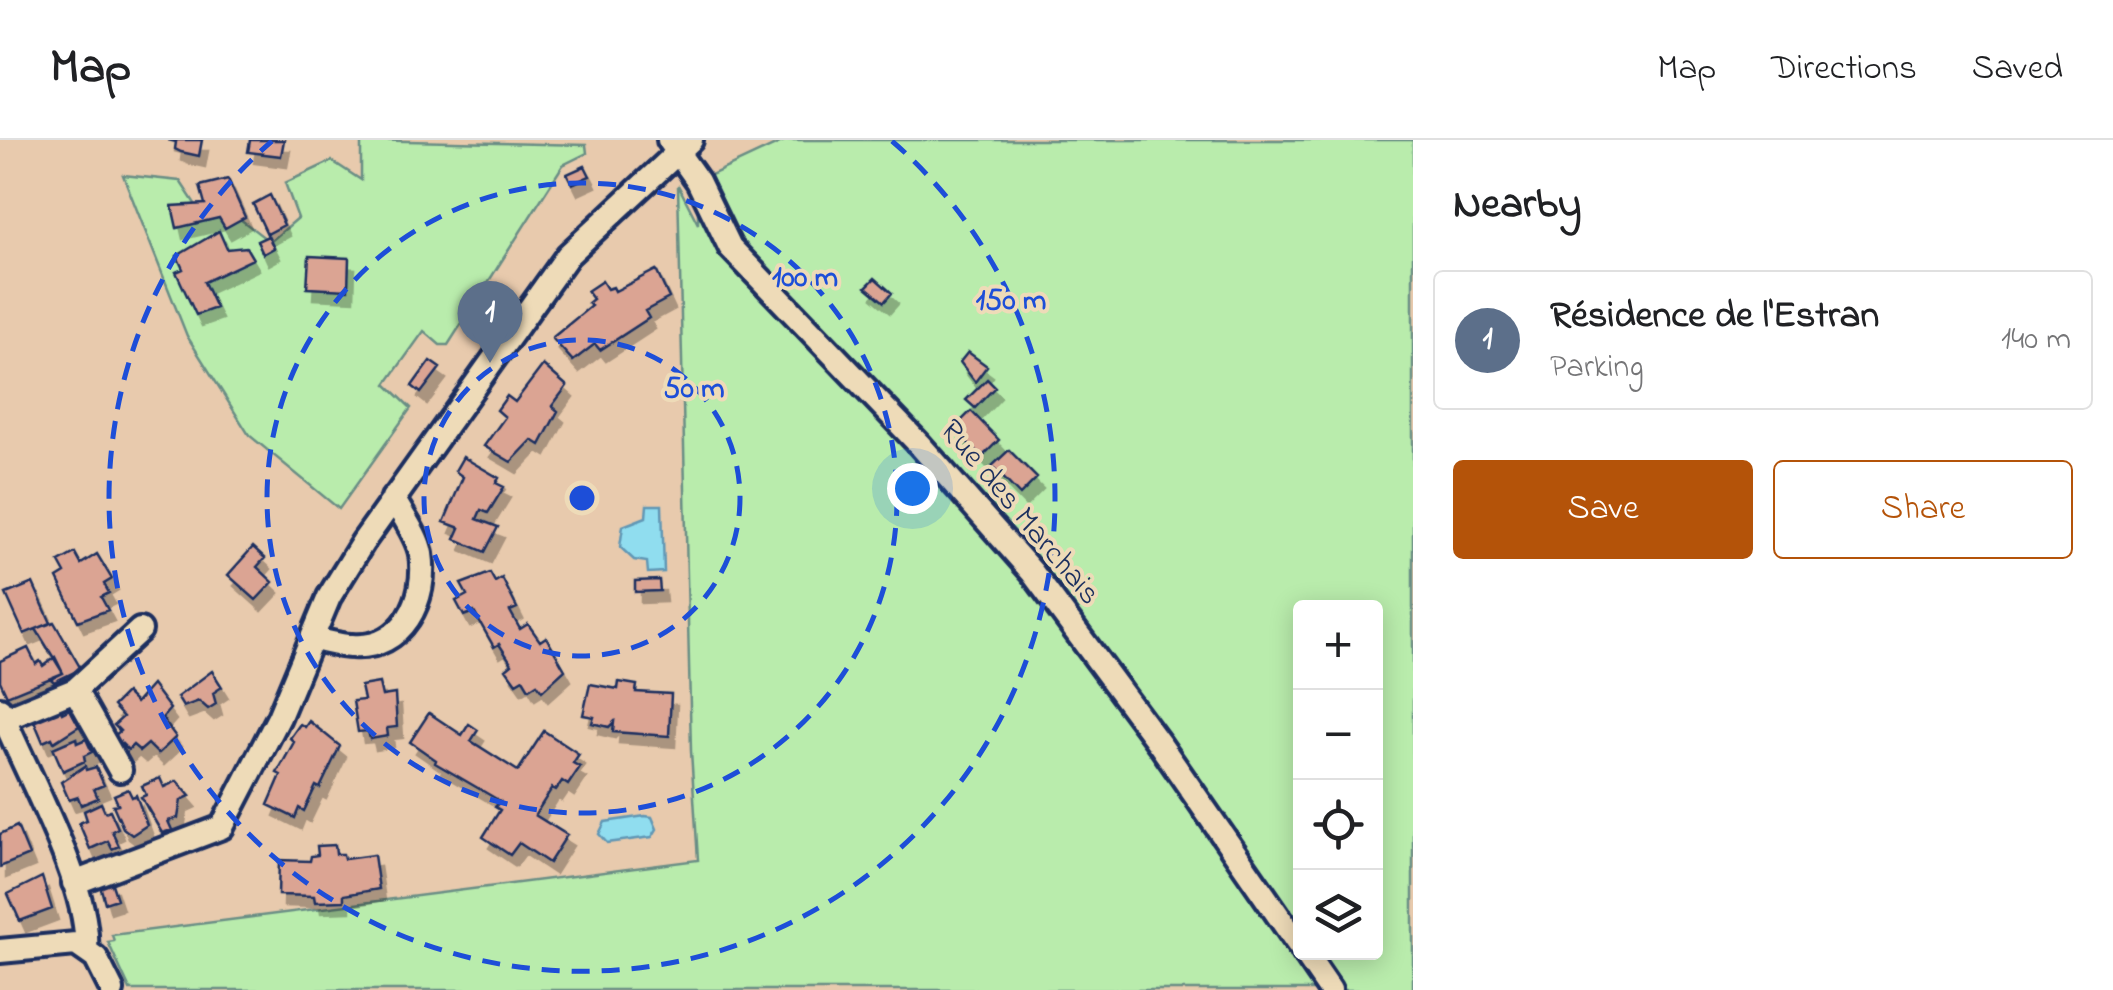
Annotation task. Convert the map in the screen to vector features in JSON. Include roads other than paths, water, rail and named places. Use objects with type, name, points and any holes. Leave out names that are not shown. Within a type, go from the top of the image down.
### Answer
[{"type":"street","points":[[74,883],[222,827],[238,803],[329,598],[393,498],[568,255],[674,143]]},
{"type":"street","name":"Rue des Marchais","points":[[674,143],[698,181],[730,248],[919,444],[1032,572],[1172,761],[1293,937]]},
{"type":"street","points":[[313,639],[356,647],[391,636],[412,618],[422,587],[421,552],[393,498]]},
{"type":"street","points":[[86,949],[88,927],[74,883],[2,714],[75,690],[140,630]]},
{"type":"street","points":[[75,690],[120,770]]},
{"type":"street","points":[[0,951],[59,943],[86,949],[104,968],[112,990]]},
{"type":"street","name":"Rue des Marchais","points":[[1309,960],[1330,990]]},
{"type":"water","points":[[647,505],[662,505],[664,572],[648,573],[647,562],[634,560],[620,547],[623,526],[646,517]]},
{"type":"water","points":[[652,817],[657,829],[652,837],[607,843],[599,834],[605,822]]},
{"type":"place","name":"Résidence de l'Estran","points":[[490,363]]}]
